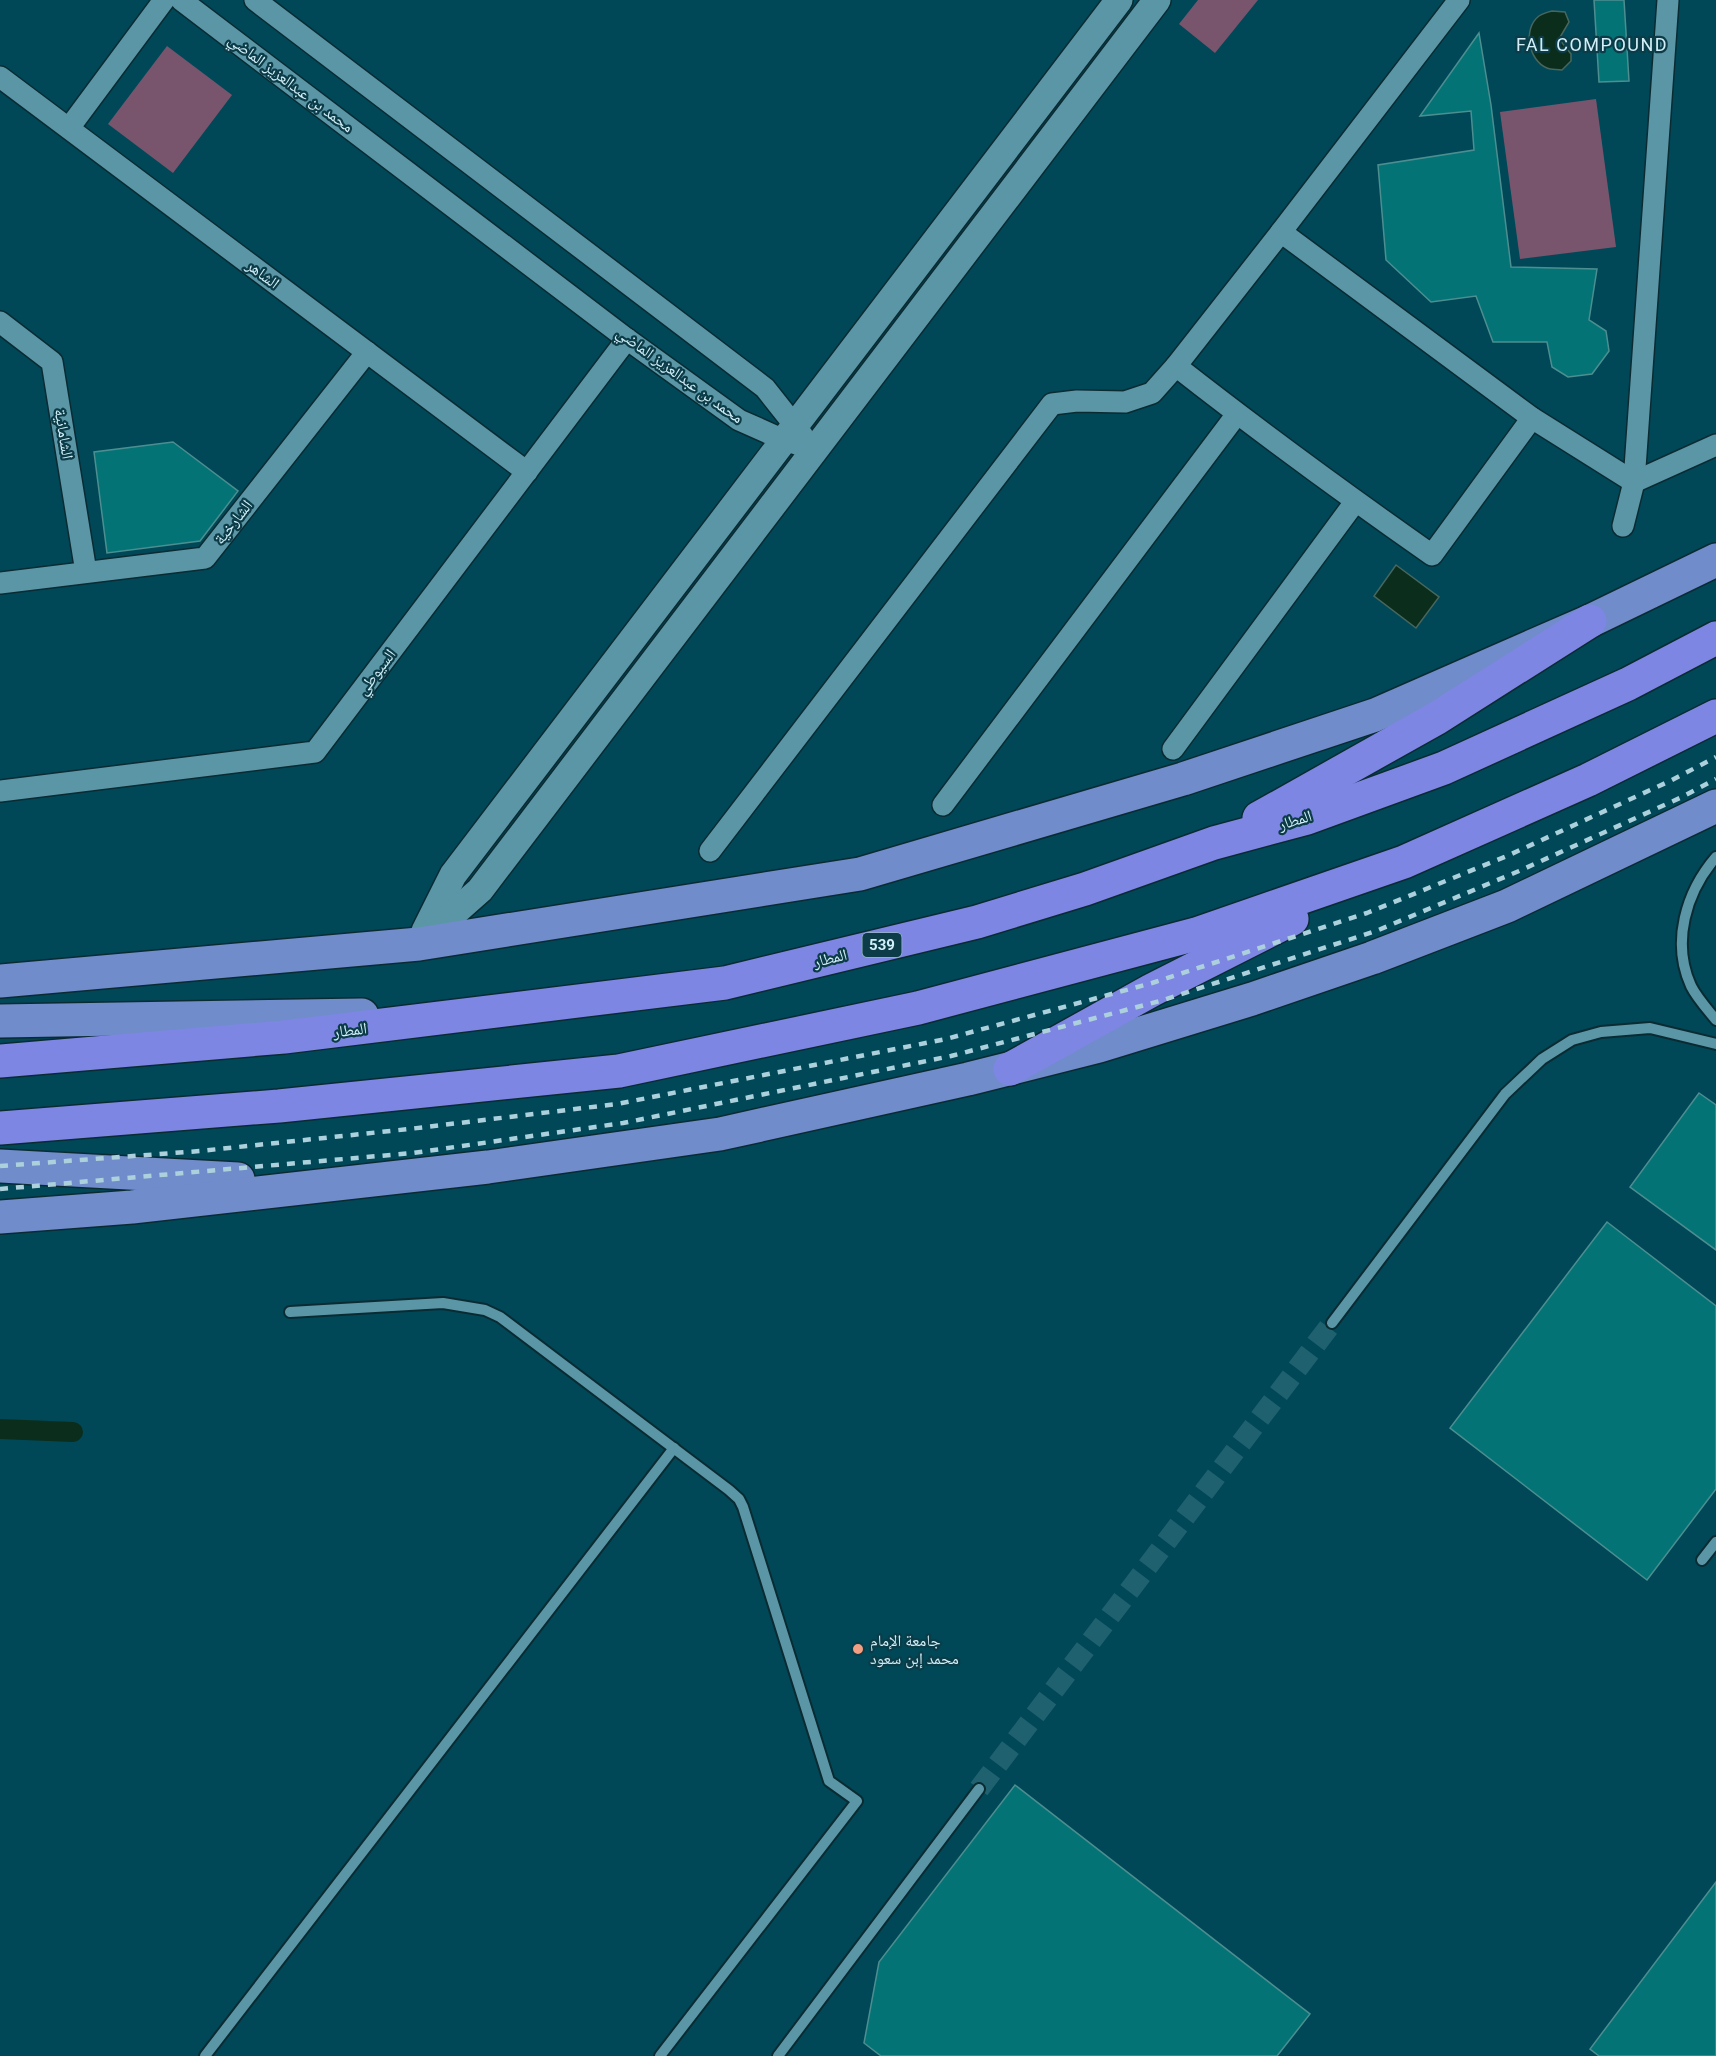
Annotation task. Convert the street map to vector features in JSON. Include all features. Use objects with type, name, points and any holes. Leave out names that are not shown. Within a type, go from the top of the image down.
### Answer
[{"type":"highway","points":[[1215,843],[1437,718],[1590,621]]},
{"type":"highway","name":"المطار","points":[[0,1061],[284,1038],[725,983],[977,922],[1085,890],[1215,843],[1307,818],[1444,768],[1628,684],[1716,638]]},
{"type":"highway","points":[[1010,1069],[1152,990],[1404,862],[1588,780],[1716,716]]},
{"type":"highway","points":[[0,1128],[279,1106],[619,1071],[918,1008],[1196,934],[1404,862]]},
{"type":"main road","points":[[0,981],[419,944],[860,874],[1183,779],[1375,715],[1590,621],[1716,560]]},
{"type":"main road","points":[[0,1216],[132,1207],[488,1167],[720,1134],[1010,1069],[1121,1040],[1372,958],[1507,906],[1716,806]]},
{"type":"main road","points":[[0,1021],[493,1013]]},
{"type":"main road","points":[[0,1166],[325,1185]]},
{"type":"street","points":[[69,129],[164,0]]},
{"type":"street","name":"محمد بن عبدالعزيز الماضي","points":[[181,0],[627,339],[739,420],[789,433],[814,450]]},
{"type":"street","name":"محمد بن عبدالعزيز الماضي","points":[[255,0],[765,388],[789,433]]},
{"type":"street","points":[[419,944],[453,875],[1119,0]]},
{"type":"street","points":[[419,944],[480,890],[1157,0]]},
{"type":"street","points":[[710,851],[1052,404],[1077,401],[1125,402],[1152,393],[1176,366],[1281,232],[1459,0]]},
{"type":"street","points":[[1623,526],[1634,482],[1668,0]]},
{"type":"street","name":"الشاهر","points":[[0,77],[527,472]]},
{"type":"street","points":[[1281,232],[1532,418],[1634,482]]},
{"type":"street","name":"الشامانية","points":[[0,322],[52,362],[86,572]]},
{"type":"street","name":"السيوطي","points":[[0,791],[315,752],[627,339]]},
{"type":"street","name":"الشارخية","points":[[0,583],[205,558],[367,352]]},
{"type":"street","points":[[1176,366],[1355,502],[1432,555],[1532,418]]},
{"type":"street","points":[[943,806],[1237,414]]},
{"type":"street","points":[[1634,482],[1716,445]]},
{"type":"street","points":[[1173,749],[1355,502]]},
{"type":"lane","points":[[1716,857],[1706,868],[1691,894],[1683,922],[1683,958],[1692,987],[1716,1020]]},
{"type":"lane","points":[[1332,1323],[1505,1094],[1542,1059],[1572,1040],[1601,1032],[1650,1028],[1716,1044]]},
{"type":"lane","points":[[290,1312],[443,1303],[485,1310],[500,1317],[675,1448],[729,1490],[739,1499],[743,1507],[829,1781],[857,1801],[660,2056]]},
{"type":"lane","points":[[205,2056],[675,1448]]},
{"type":"lane","points":[[1702,1560],[1716,1542]]},
{"type":"lane","points":[[778,2056],[979,1788]]},
{"type":"shaded area","points":[[1198,0],[1258,0],[1215,53],[1179,24]]},
{"type":"shaded area","points":[[1552,11],[1565,12],[1569,22],[1559,39],[1571,54],[1571,61],[1562,70],[1549,69],[1541,64],[1532,52],[1530,44],[1529,36],[1534,22],[1540,15]]},
{"type":"shaded area","points":[[167,46],[232,95],[173,173],[108,124]]},
{"type":"shaded area","points":[[1596,99],[1616,247],[1520,259],[1500,112]]},
{"type":"shaded area","points":[[1396,565],[1439,597],[1416,628],[1374,596]]},
{"type":"building","points":[[1594,0],[1624,0],[1629,81],[1599,82]]},
{"type":"building","points":[[1479,33],[1491,105],[1511,267],[1597,269],[1589,320],[1606,331],[1609,351],[1592,374],[1568,377],[1552,367],[1547,342],[1493,342],[1476,296],[1431,302],[1386,260],[1378,165],[1474,150],[1471,111],[1420,116]]},
{"type":"building","points":[[173,442],[238,491],[200,541],[107,553],[94,452]]},
{"type":"building","points":[[1699,1093],[1716,1105],[1716,1250],[1630,1187]]},
{"type":"building","points":[[1607,1222],[1716,1306],[1716,1489],[1647,1580],[1450,1428]]},
{"type":"building","points":[[1015,1785],[1310,2014],[1277,2056],[881,2056],[864,2043],[879,1962]]},
{"type":"building","points":[[1716,1882],[1716,2056],[1599,2056],[1590,2049]]},
{"type":"waterway","points":[[0,1429],[73,1432]]},
{"type":"tunnel","points":[[979,1789],[1332,1323]]},
{"type":"railway","points":[[0,1166],[200,1151],[617,1104],[946,1039],[1152,983],[1367,913],[1507,856],[1672,780],[1716,757]]},
{"type":"railway","points":[[0,1189],[413,1153],[623,1123],[951,1056],[1160,1001],[1376,931],[1519,871],[1682,797],[1716,779]]},
{"type":"place","name":"جامعة الإمام محمد إبن سعود","points":[[858,1649]]},
{"type":"district","name":"FAL COMPOUND","points":[[1592,44]]}]
